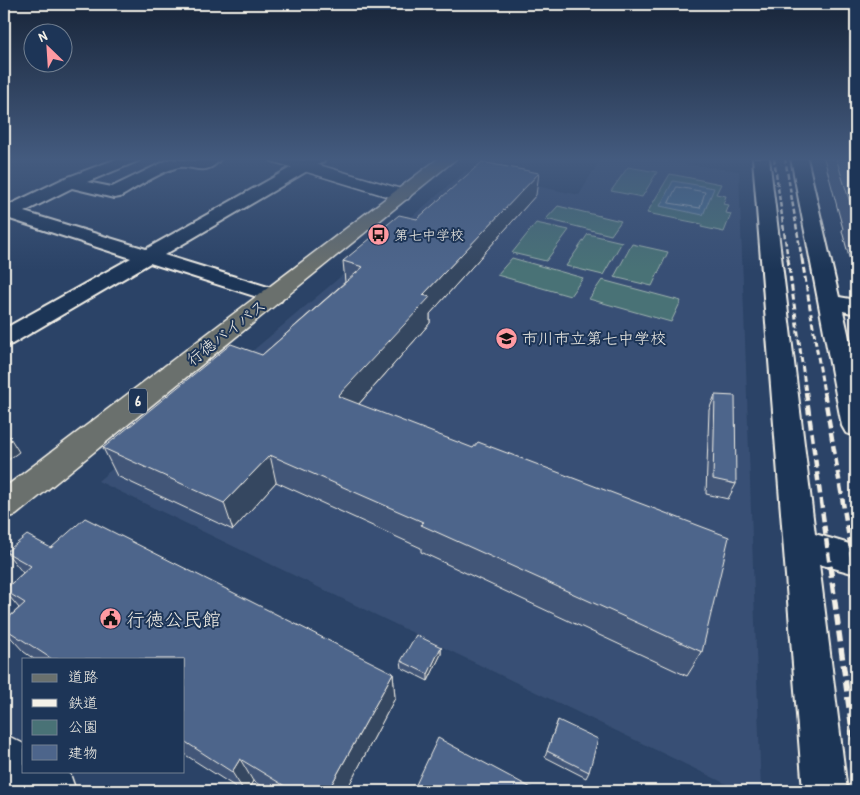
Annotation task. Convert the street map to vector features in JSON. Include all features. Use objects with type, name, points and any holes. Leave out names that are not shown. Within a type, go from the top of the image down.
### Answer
[{"type":"main road","name":"行徳バイパス","points":[[4,506],[402,195]]},
{"type":"street","points":[[5,212],[41,195]]},
{"type":"street","points":[[122,195],[138,199]]},
{"type":"street","points":[[4,339],[254,195]]},
{"type":"street","points":[[765,195],[824,791]]},
{"type":"street","points":[[807,195],[856,426]]},
{"type":"street","points":[[5,212],[273,296]]},
{"type":"street","points":[[830,302],[856,307]]},
{"type":"street","points":[[800,544],[856,560]]},
{"type":"street","points":[[4,756],[22,770]]},
{"type":"street","points":[[25,772],[53,791]]},
{"type":"shaded area","name":"市川市立第七中学校","points":[[437,195],[740,195],[761,791],[741,791],[98,481]]},
{"type":"green space","points":[[658,195],[722,195],[726,196],[723,204],[729,205],[726,213],[731,214],[724,232],[701,227],[702,224],[647,213]]},
{"type":"green space","points":[[558,206],[621,221],[611,235],[546,219]]},
{"type":"green space","points":[[536,223],[569,230],[546,261],[512,253]]},
{"type":"green space","points":[[588,234],[622,242],[603,275],[566,266]]},
{"type":"green space","points":[[632,244],[668,252],[652,286],[614,277]]},
{"type":"green space","points":[[512,258],[583,278],[570,296],[497,275]]},
{"type":"green space","points":[[602,280],[681,301],[671,322],[589,299]]},
{"type":"water","points":[[666,195],[711,195],[703,215],[660,206]]},
{"type":"building","points":[[444,195],[518,195],[423,295],[430,297],[338,396],[473,448],[478,442],[729,537],[702,652],[421,525],[423,522],[270,455],[224,503],[103,448],[231,344],[262,355],[363,267],[343,261],[399,215],[417,219]]},
{"type":"building","points":[[848,195],[856,195],[856,229],[851,212],[853,212]]},
{"type":"building","points":[[715,395],[735,396],[736,484],[713,479]]},
{"type":"building","points":[[85,518],[393,673],[328,791],[293,791],[240,759],[232,772],[185,742],[185,658],[50,658],[4,628],[4,622],[25,603],[4,590],[31,566],[6,552],[27,535],[51,548]]},
{"type":"building","points":[[416,635],[441,647],[428,674],[401,661]]},
{"type":"building","points":[[558,720],[598,739],[589,772],[547,751]]},
{"type":"building","points":[[438,738],[537,791],[413,791]]},
{"type":"railway","points":[[779,195],[788,260]]},
{"type":"railway","points":[[791,195],[802,260]]},
{"type":"railway","points":[[788,259],[806,393]]},
{"type":"railway","points":[[802,259],[824,393]]},
{"type":"railway","points":[[806,392],[830,567]]},
{"type":"railway","points":[[824,392],[854,567]]},
{"type":"railway","points":[[830,566],[856,759]]},
{"type":"railway","points":[[853,566],[856,582]]},
{"type":"place","name":"第七中学校","points":[[378,235]]},
{"type":"place","name":"市川市立第七中学校","points":[[506,338]]},
{"type":"place","name":"行徳公民館","points":[[110,619]]}]
